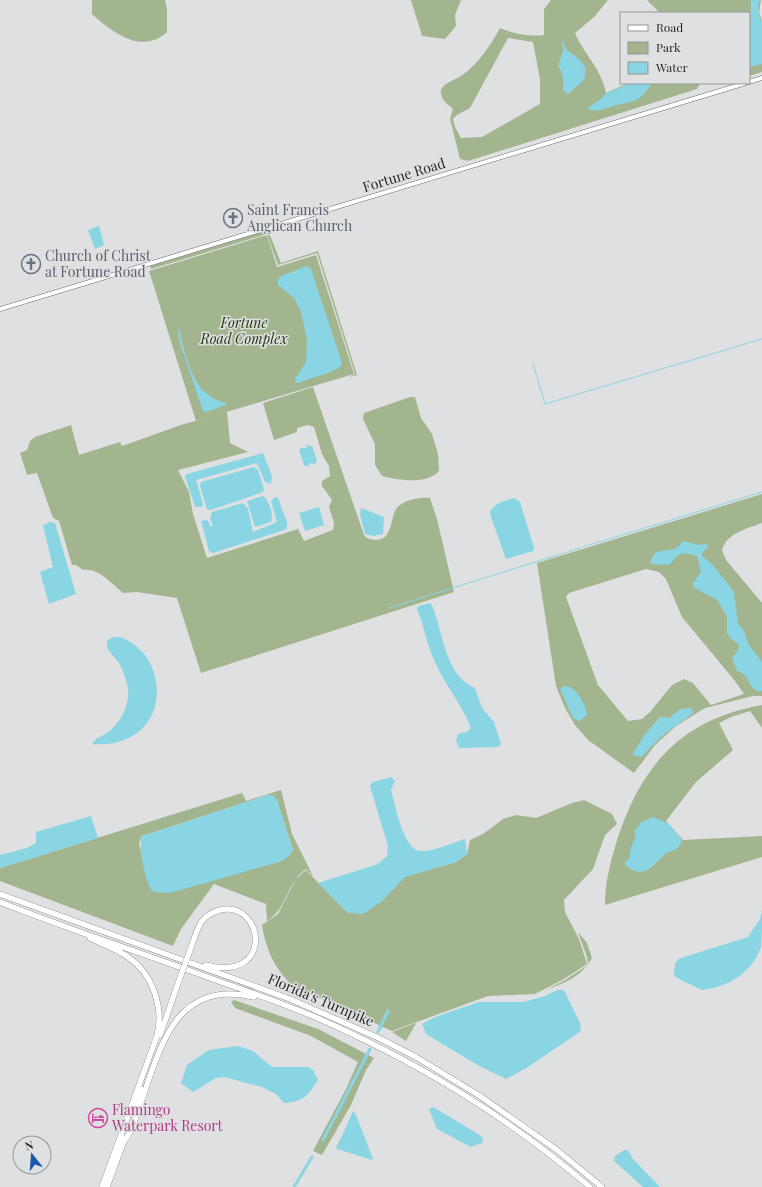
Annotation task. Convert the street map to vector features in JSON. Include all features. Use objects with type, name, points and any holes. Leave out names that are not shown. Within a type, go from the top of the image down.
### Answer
[{"type":"highway","name":"Florida's Turnpike","points":[[0,894],[318,1010],[416,1057],[506,1113],[557,1150],[602,1187]]},
{"type":"highway","name":"Florida's Turnpike","points":[[0,902],[315,1017],[378,1046],[443,1082],[526,1137],[590,1187]]},
{"type":"highway","points":[[107,1187],[181,975],[189,953],[202,921],[215,911],[224,909],[240,913],[247,918],[254,930],[256,939],[252,953],[248,959],[236,967],[220,968],[167,954]]},
{"type":"highway","points":[[55,922],[113,948],[136,964],[151,986],[159,1012],[157,1036],[102,1187]]},
{"type":"highway","points":[[124,1141],[128,1138],[165,1037],[174,1021],[190,1006],[210,996],[232,993],[258,998],[315,1017]]},
{"type":"street","points":[[750,82],[762,78]]},
{"type":"street","name":"Fortune Road","points":[[0,309],[743,84]]},
{"type":"green space","points":[[92,0],[165,0],[167,9],[167,32],[157,39],[148,42],[128,39],[109,28],[92,14]]},
{"type":"green space","points":[[411,0],[461,0],[455,15],[456,26],[445,39],[422,36]]},
{"type":"green space","points":[[551,0],[608,0],[594,17],[575,33],[597,69],[606,93],[626,84],[700,84],[697,89],[468,161],[460,159],[450,119],[453,109],[441,96],[441,90],[443,87],[464,74],[480,59],[500,28],[511,32],[532,36],[544,35],[544,9]],"holes":[[[508,38],[533,42],[540,79],[540,104],[482,137],[461,138],[455,127],[453,119],[470,108]]]},
{"type":"green space","points":[[647,0],[761,0],[759,12],[762,21],[762,72],[750,76],[750,12],[659,12]]},
{"type":"green space","points":[[268,230],[281,263],[318,251],[357,375],[349,377],[355,374],[317,253],[278,265],[267,234],[151,269],[150,266]]},
{"type":"green space","name":"Fortune Road Complex","points":[[267,235],[277,267],[316,255],[354,374],[196,421],[149,271]]},
{"type":"green space","points":[[313,387],[364,535],[367,538],[375,540],[382,539],[389,531],[396,509],[400,505],[415,499],[430,498],[437,519],[454,592],[201,673],[177,598],[137,592],[123,593],[100,574],[94,571],[83,570],[76,565],[72,565],[59,521],[53,518],[37,473],[27,475],[20,453],[27,450],[30,441],[35,437],[71,425],[79,455],[120,442],[122,446],[181,425],[227,412],[230,443],[248,452],[178,470],[189,492],[193,514],[207,558],[298,529],[304,541],[333,530],[334,523],[329,507],[332,500],[322,486],[322,481],[330,476],[329,466],[322,454],[314,427],[308,425],[297,428],[297,432],[274,440],[263,403]]},
{"type":"green space","points":[[410,397],[415,397],[421,418],[432,434],[438,454],[439,471],[434,475],[420,480],[404,480],[382,476],[375,465],[375,444],[363,419],[364,413]]},
{"type":"green space","points":[[762,494],[762,523],[738,532],[728,539],[722,550],[726,560],[762,603],[762,696],[753,696],[705,708],[676,726],[655,745],[634,773],[588,740],[575,725],[565,708],[556,686],[537,563]],"holes":[[[646,569],[659,572],[666,579],[682,617],[744,694],[711,705],[693,683],[684,679],[672,685],[650,712],[642,719],[628,721],[598,685],[566,597],[569,593]]]},
{"type":"green space","points":[[762,705],[762,728],[750,711],[731,717],[719,723],[733,750],[696,782],[666,821],[683,840],[762,836],[762,857],[605,905],[607,879],[618,837],[628,811],[640,787],[654,766],[670,748],[688,733],[710,721],[734,712]]},
{"type":"green space","points":[[281,790],[292,834],[313,876],[306,869],[300,874],[279,910],[267,921],[266,904],[214,884],[181,929],[173,946],[0,881],[0,868],[242,793],[246,801]],"holes":[[[268,795],[277,800],[293,850],[282,861],[243,871],[148,879],[139,844],[142,836]]]},
{"type":"green space","points":[[584,800],[612,814],[617,824],[605,835],[593,869],[564,900],[565,912],[579,939],[587,964],[564,979],[535,994],[488,996],[392,1031],[294,987],[282,974],[272,959],[266,943],[262,925],[278,914],[296,879],[306,870],[348,913],[381,902],[404,877],[456,862],[467,854],[470,840],[483,834],[503,819],[516,815],[536,818],[572,803]]},
{"type":"green space","points":[[578,932],[587,943],[592,958],[588,964],[587,957]]},
{"type":"green space","points":[[586,966],[572,978],[546,990],[565,980]]},
{"type":"green space","points":[[234,1000],[318,1029],[374,1058],[366,1070],[351,1105],[322,1155],[313,1151],[346,1089],[358,1062],[311,1036],[235,1008],[231,1002]]},
{"type":"green space","points":[[416,1023],[406,1041],[392,1032]]},
{"type":"water","points":[[751,0],[760,0],[758,9],[762,22],[762,64],[750,67]]},
{"type":"water","points":[[562,40],[566,49],[581,61],[586,69],[584,80],[568,94],[563,90],[562,75],[558,66],[563,51]]},
{"type":"water","points":[[628,84],[650,85],[647,91],[636,100],[599,110],[587,109],[605,94]]},
{"type":"water","points":[[99,226],[104,245],[95,249],[88,230]]},
{"type":"water","points":[[307,266],[311,269],[342,363],[341,366],[331,372],[299,383],[296,382],[295,379],[306,362],[307,340],[301,312],[294,298],[278,285],[278,280],[281,276]]},
{"type":"water","points":[[178,329],[180,330],[188,364],[196,381],[208,395],[216,400],[228,404],[206,412],[203,411],[180,343]]},
{"type":"water","points":[[307,445],[312,446],[317,461],[315,464],[311,463],[307,467],[304,465],[299,450],[301,448],[306,448]]},
{"type":"water","points":[[263,453],[272,476],[271,484],[265,482],[257,463],[196,480],[203,504],[202,507],[195,507],[185,476],[187,474]]},
{"type":"water","points":[[254,467],[258,470],[264,489],[263,492],[211,510],[207,509],[200,486],[201,482]]},
{"type":"water","points":[[263,496],[270,508],[272,519],[271,522],[255,527],[247,501]]},
{"type":"water","points":[[275,497],[278,498],[287,522],[287,529],[213,553],[209,551],[201,521],[208,520],[210,526],[213,526],[210,518],[212,512],[243,503],[248,509],[253,532],[277,522],[271,501]]},
{"type":"water","points":[[514,498],[520,502],[534,548],[533,551],[506,559],[490,514],[493,507],[496,505]]},
{"type":"water","points":[[319,507],[324,525],[305,531],[299,513]]},
{"type":"water","points":[[361,508],[384,517],[383,534],[373,536],[365,534],[360,514]]},
{"type":"water","points":[[50,522],[55,523],[76,594],[49,604],[40,572],[53,567],[43,525]]},
{"type":"water","points":[[684,541],[698,545],[707,544],[708,547],[702,553],[702,556],[713,565],[734,592],[738,624],[743,629],[749,645],[762,662],[762,691],[755,689],[742,673],[737,671],[732,658],[738,651],[739,645],[731,639],[727,633],[727,616],[717,600],[693,587],[693,583],[701,572],[697,556],[685,553],[678,555],[669,565],[651,564],[651,560],[656,552],[675,549]]},
{"type":"water","points":[[430,603],[449,659],[460,677],[466,683],[475,688],[482,708],[494,722],[501,744],[498,747],[459,748],[456,741],[458,734],[467,732],[471,728],[432,656],[417,609],[419,606]]},
{"type":"water","points":[[114,637],[123,638],[136,646],[149,662],[154,672],[156,682],[156,704],[147,723],[136,734],[115,743],[92,744],[95,740],[107,733],[116,725],[126,707],[128,688],[124,673],[119,662],[107,648],[108,641]]},
{"type":"water","points":[[564,686],[573,689],[580,696],[585,706],[587,715],[580,721],[573,718],[560,689]]},
{"type":"water","points":[[691,708],[693,711],[692,714],[663,735],[641,757],[632,755],[645,734],[660,717],[669,718],[680,709]]},
{"type":"water","points":[[391,777],[395,781],[391,790],[397,815],[404,835],[409,843],[420,851],[425,851],[465,839],[467,854],[456,862],[405,877],[381,902],[363,914],[348,913],[318,883],[378,864],[387,856],[388,846],[370,786],[373,782]]},
{"type":"water","points":[[268,795],[273,795],[277,800],[293,850],[290,855],[282,861],[170,893],[153,892],[147,881],[143,865],[141,848],[142,836]]},
{"type":"water","points":[[91,816],[98,838],[0,868],[0,855],[27,848],[36,843],[36,832]]},
{"type":"water","points":[[653,817],[669,824],[682,840],[681,844],[679,847],[666,854],[646,871],[642,872],[631,869],[625,865],[625,862],[630,857],[635,837],[635,830],[642,822]]},
{"type":"water","points":[[762,910],[761,947],[752,964],[738,977],[721,986],[702,990],[674,975],[675,964],[678,959],[748,937],[760,919]]},
{"type":"water","points":[[557,990],[564,990],[580,1023],[581,1031],[528,1067],[506,1079],[479,1066],[426,1034],[422,1024],[435,1017],[479,1002],[523,1002],[545,996]]},
{"type":"water","points":[[238,1046],[253,1051],[272,1067],[309,1067],[313,1070],[318,1080],[305,1097],[296,1101],[284,1103],[276,1094],[262,1087],[224,1077],[216,1078],[193,1092],[181,1083],[187,1065],[209,1050]]},
{"type":"water","points":[[433,1107],[478,1134],[483,1138],[482,1143],[471,1147],[437,1129],[429,1109]]},
{"type":"water","points":[[353,1111],[356,1115],[373,1159],[372,1160],[337,1149],[336,1147]]},
{"type":"water","points":[[624,1150],[628,1150],[633,1159],[660,1187],[643,1187],[614,1161],[615,1156]]},
{"type":"waterway","points":[[533,363],[545,404],[762,339]]},
{"type":"waterway","points":[[583,547],[762,492]]},
{"type":"waterway","points":[[389,608],[580,548]]},
{"type":"waterway","points":[[378,1032],[388,1011]]},
{"type":"waterway","points":[[323,1140],[370,1049]]},
{"type":"waterway","points":[[294,1187],[312,1157]]},
{"type":"place","name":"Saint Francis Anglican Church","points":[[233,218]]},
{"type":"place","name":"Church of Christ at Fortune Road","points":[[31,264]]},
{"type":"place","name":"Flamingo Waterpark Resort","points":[[98,1118]]}]
